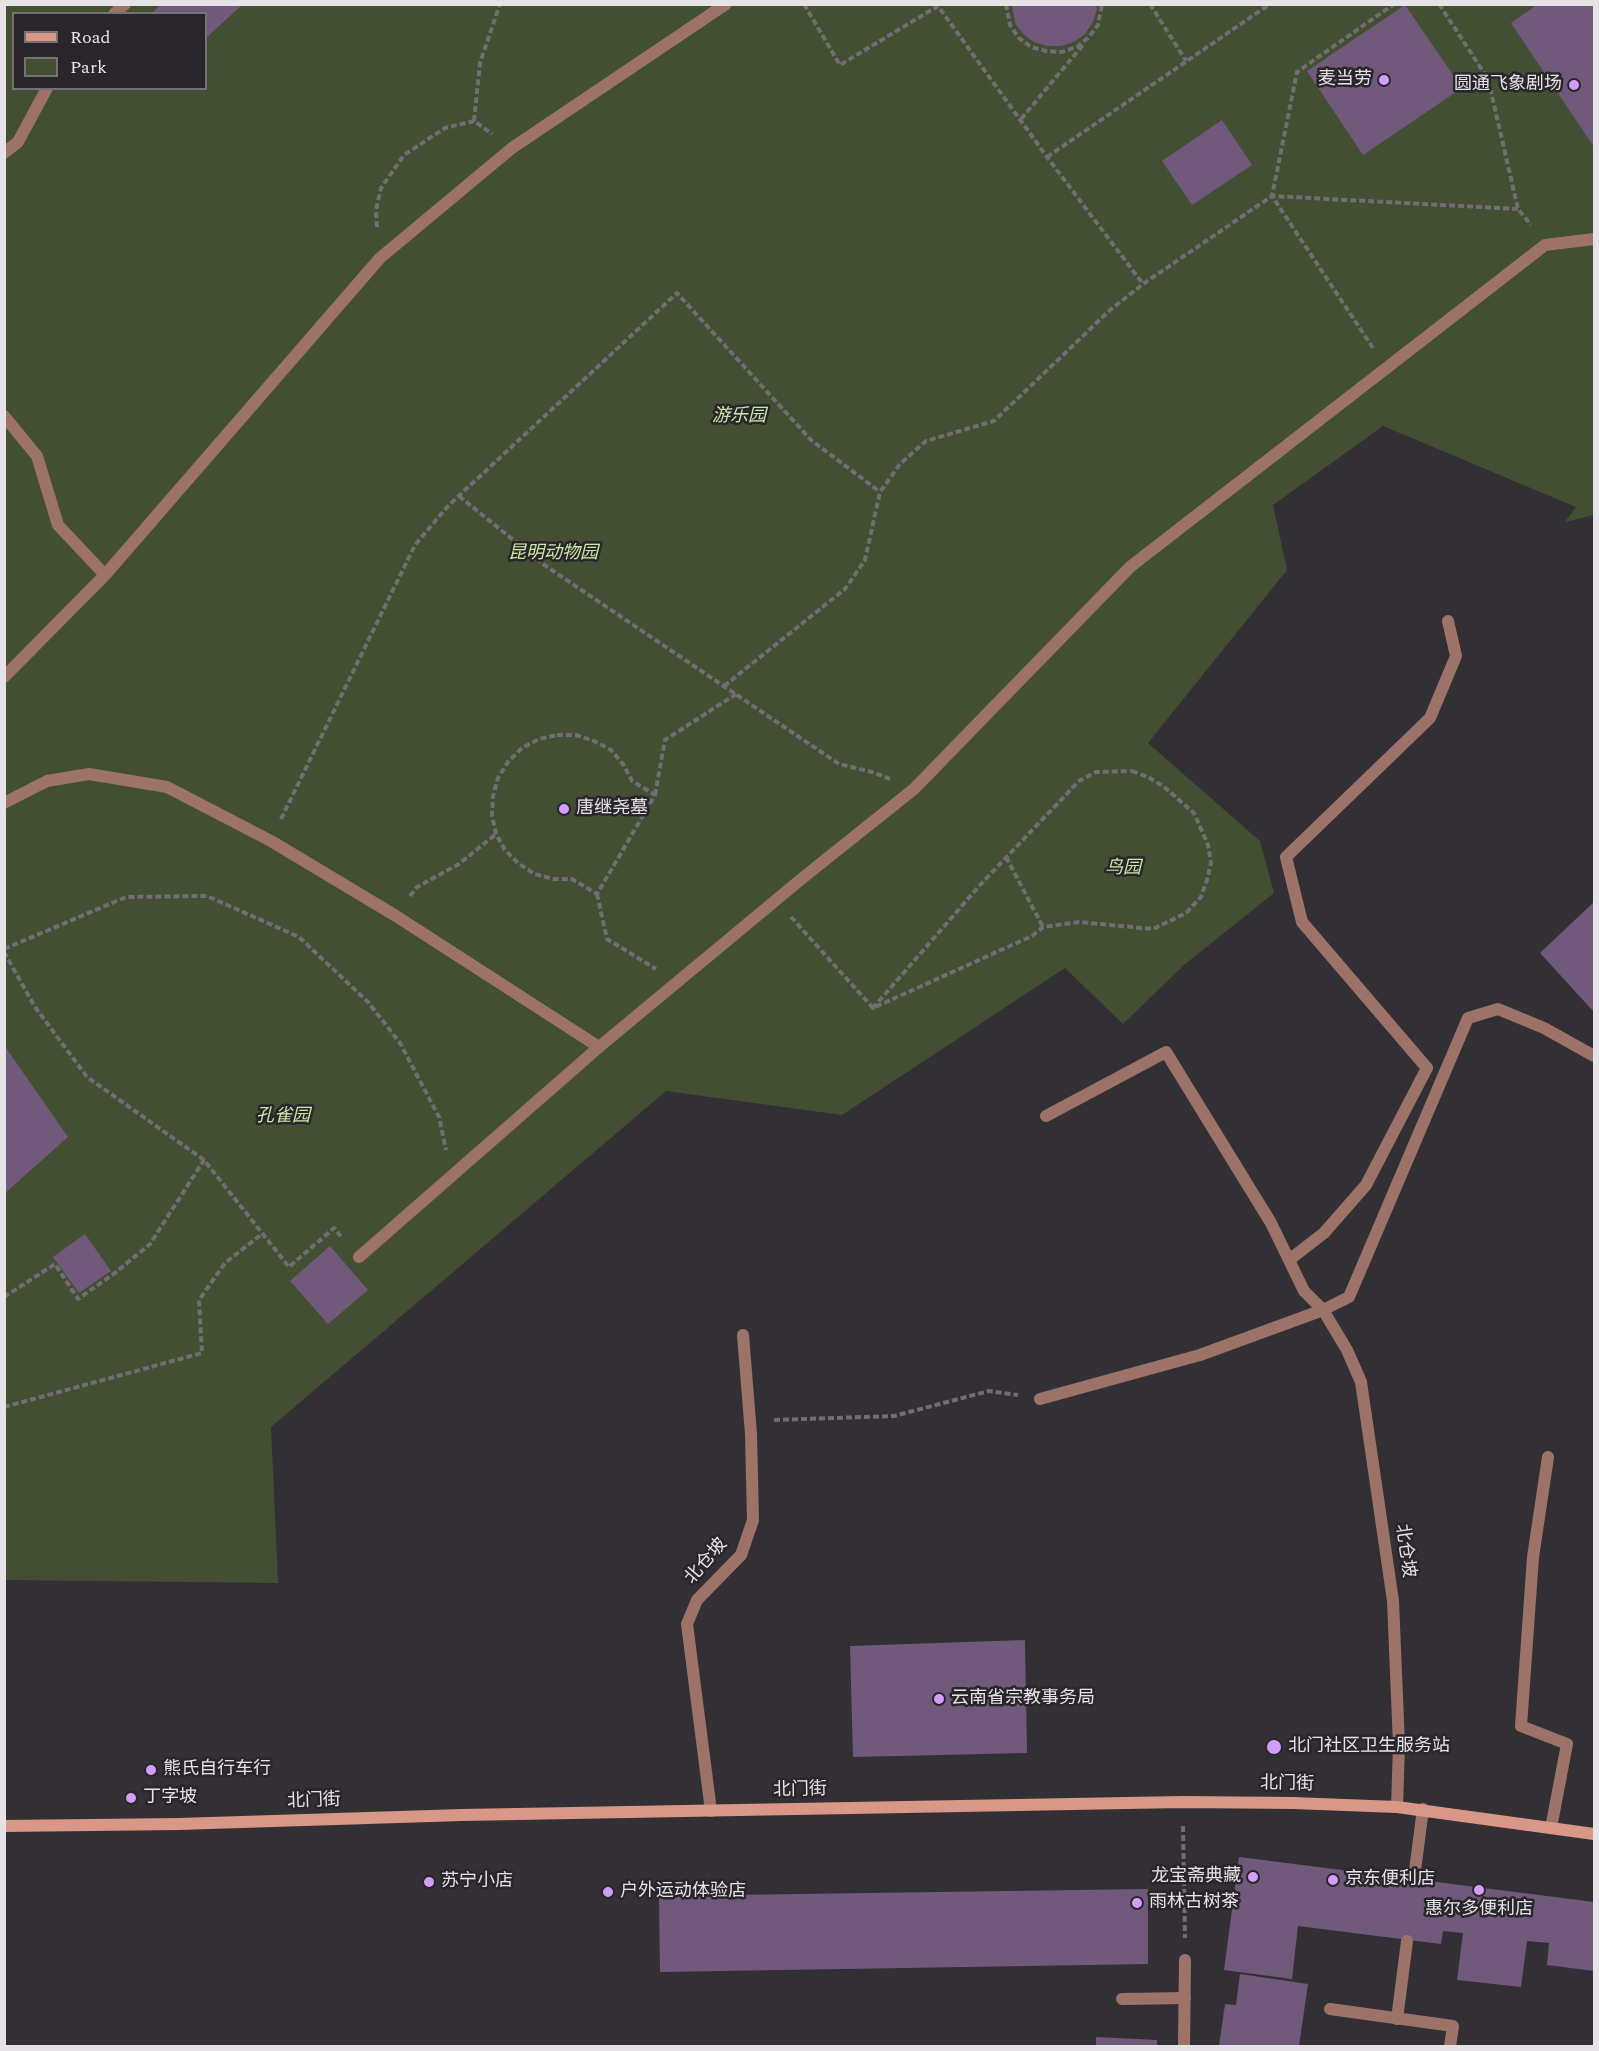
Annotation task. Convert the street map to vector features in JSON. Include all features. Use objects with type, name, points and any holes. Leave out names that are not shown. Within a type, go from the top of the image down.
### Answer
[{"type":"street","points":[[4,677],[105,575],[380,258],[512,148],[726,4]]},
{"type":"street","points":[[4,153],[18,142],[46,90]]},
{"type":"street","points":[[359,1257],[676,982],[914,789],[1130,567],[1545,245],[1594,239]]},
{"type":"street","points":[[4,416],[37,456],[57,525],[105,575]]},
{"type":"street","points":[[1289,1260],[1324,1233],[1366,1185],[1427,1068],[1302,922],[1286,858],[1430,718],[1456,656],[1448,621]]},
{"type":"street","points":[[4,802],[47,781],[89,774],[167,787],[271,841],[396,916],[599,1047]]},
{"type":"street","points":[[1040,1399],[1200,1355],[1323,1310],[1348,1297],[1468,1018],[1498,1009],[1544,1028],[1594,1056]]},
{"type":"street","name":"北仓坡","points":[[1046,1116],[1166,1052],[1270,1223],[1304,1291],[1323,1310],[1343,1343],[1361,1382],[1393,1601],[1399,1745],[1397,1807]]},
{"type":"street","name":"北仓坡","points":[[711,1811],[687,1624],[698,1600],[741,1555],[753,1520],[750,1421],[742,1335]]},
{"type":"street","points":[[1548,1457],[1533,1557],[1521,1726],[1567,1744],[1551,1828]]},
{"type":"street","name":"北门街","points":[[4,1826],[1183,1802],[1293,1803],[1423,1809],[1594,1834]]},
{"type":"street","points":[[1414,1878],[1423,1809]]},
{"type":"street","points":[[1397,2019],[1407,1941]]},
{"type":"street","points":[[1184,2046],[1185,1960]]},
{"type":"street","points":[[1122,1999],[1185,1998]]},
{"type":"street","points":[[1330,2009],[1453,2026],[1450,2046]]},
{"type":"path","points":[[474,121],[480,63],[500,4]]},
{"type":"path","points":[[804,4],[840,65],[939,5],[1047,157],[1143,284]]},
{"type":"path","points":[[1006,4],[1010,25],[1019,38],[1031,47],[1062,52],[1077,47],[1089,37]]},
{"type":"path","points":[[1021,119],[1098,25],[1102,4]]},
{"type":"path","points":[[1150,4],[1186,61]]},
{"type":"path","points":[[1047,157],[1270,4]]},
{"type":"path","points":[[1387,368],[1272,196],[1297,72],[1394,4]]},
{"type":"path","points":[[1440,4],[1488,79],[1518,209],[1545,245]]},
{"type":"path","points":[[380,258],[376,210],[381,188],[404,155],[445,128],[474,121],[512,148]]},
{"type":"path","points":[[724,686],[845,588],[865,560],[880,492],[900,464],[926,441],[994,422],[1110,310],[1143,284],[1272,196],[1518,209]]},
{"type":"path","points":[[271,841],[415,545],[459,496],[677,293],[812,440],[880,492]]},
{"type":"path","points":[[459,496],[543,564],[839,764],[872,772],[914,789]]},
{"type":"path","points":[[676,982],[607,939],[597,894],[655,795],[665,740],[736,694]]},
{"type":"path","points":[[597,894],[572,879],[553,879],[535,874],[519,864],[505,850],[496,834],[492,815],[493,796],[498,778],[508,762],[522,748],[539,739],[557,735],[576,735],[611,750],[624,764],[633,781],[655,795]]},
{"type":"path","points":[[1132,771],[1148,777],[1194,813],[1208,845],[1211,863],[1201,897],[1186,913],[1153,929],[1079,922],[1043,927],[1032,936],[873,1008],[1006,857],[1079,781],[1096,772],[1132,771]]},
{"type":"path","points":[[396,916],[417,887],[459,864],[496,834]]},
{"type":"path","points":[[1006,857],[1043,927]]},
{"type":"path","points":[[359,1257],[334,1228],[289,1267],[204,1160],[87,1077],[35,1007],[4,950],[126,897],[207,896],[299,937],[368,1002],[400,1043],[439,1118],[452,1177]]},
{"type":"path","points":[[776,900],[873,1008]]},
{"type":"path","points":[[4,1297],[55,1264],[78,1299],[150,1244],[204,1160]]},
{"type":"path","points":[[4,1407],[202,1353],[199,1300],[225,1263],[262,1234]]},
{"type":"path","points":[[750,1421],[894,1416],[989,1391],[1040,1399]]},
{"type":"path","points":[[1183,1802],[1185,1960]]},
{"type":"green space","name":"昆明动物园","points":[[5,5],[1594,5],[1594,515],[1565,522],[1576,507],[1383,426],[1273,505],[1287,570],[1148,743],[1260,841],[1274,893],[1184,965],[1123,1024],[1065,968],[842,1115],[666,1091],[271,1427],[278,1583],[5,1580]]},
{"type":"building","points":[[161,4],[243,4],[207,37],[207,12],[153,12]]},
{"type":"building","points":[[1012,4],[1096,4],[1097,9],[1093,22],[1085,34],[1074,42],[1061,46],[1047,46],[1034,42],[1023,34],[1015,23]]},
{"type":"building","name":"圆通飞象剧场","points":[[1538,4],[1594,4],[1594,147],[1511,23]]},
{"type":"building","name":"麦当劳","points":[[1405,5],[1462,88],[1363,155],[1307,71]]},
{"type":"building","points":[[1222,120],[1252,165],[1192,205],[1162,161]]},
{"type":"building","points":[[1594,902],[1594,1012],[1540,953]]},
{"type":"building","points":[[4,1045],[68,1137],[4,1194]]},
{"type":"building","points":[[85,1234],[111,1271],[79,1293],[53,1257]]},
{"type":"building","points":[[330,1246],[368,1290],[328,1324],[290,1281]]},
{"type":"building","name":"云南省宗教事务局","points":[[1025,1640],[1027,1753],[853,1757],[850,1646]]},
{"type":"building","points":[[1239,1857],[1594,1902],[1594,1971],[1547,1965],[1549,1943],[1527,1941],[1521,1987],[1457,1980],[1463,1933],[1443,1931],[1441,1944],[1298,1926],[1292,1979],[1224,1970]]},
{"type":"building","points":[[1148,1889],[1148,1964],[660,1972],[659,1896]]},
{"type":"building","points":[[1240,1974],[1308,1984],[1299,2046],[1219,2046],[1225,2004],[1236,2005]]},
{"type":"building","points":[[1096,2037],[1157,2040],[1157,2046],[1096,2046]]},
{"type":"place","name":"麦当劳","points":[[1384,80]]},
{"type":"place","name":"圆通飞象剧场","points":[[1574,85]]},
{"type":"place","name":"唐继尧墓","points":[[564,809]]},
{"type":"place","name":"云南省宗教事务局","points":[[939,1699]]},
{"type":"place","name":"北门社区卫生服务站","points":[[1274,1747]]},
{"type":"place","name":"熊氏自行车行","points":[[151,1770]]},
{"type":"place","name":"丁字坡","points":[[131,1798]]},
{"type":"place","name":"龙宝斋典藏","points":[[1253,1877]]},
{"type":"place","name":"京东便利店","points":[[1333,1880]]},
{"type":"place","name":"苏宁小店","points":[[429,1882]]},
{"type":"place","name":"惠尔多便利店","points":[[1479,1890]]},
{"type":"place","name":"户外运动体验店","points":[[608,1892]]},
{"type":"place","name":"雨林古树茶","points":[[1137,1903]]},
{"type":"park label","name":"游乐园","points":[[739,417]]},
{"type":"park label","name":"鸟园","points":[[1123,869]]},
{"type":"park label","name":"孔雀园","points":[[283,1117]]}]
